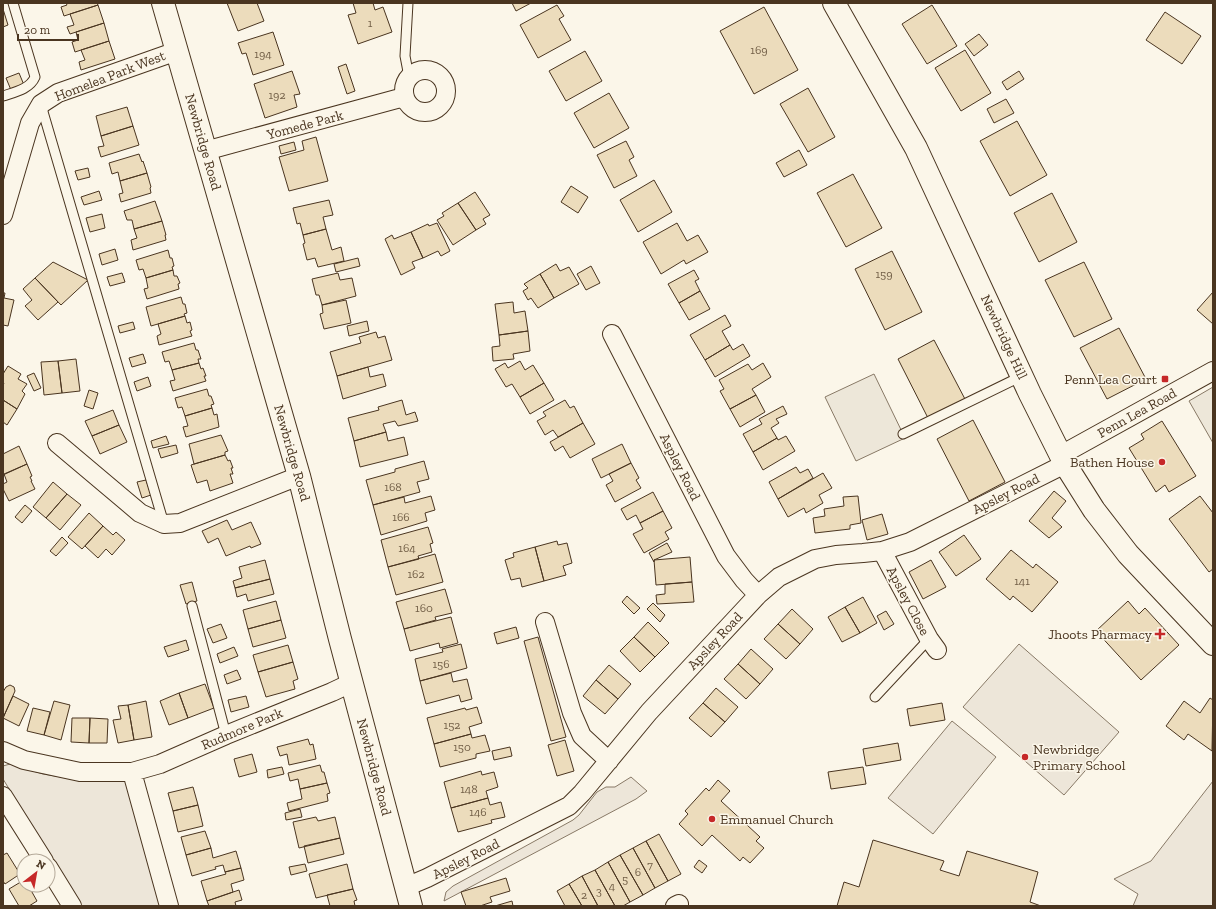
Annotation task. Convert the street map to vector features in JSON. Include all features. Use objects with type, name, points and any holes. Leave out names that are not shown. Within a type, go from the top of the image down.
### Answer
[{"type":"main road","name":"Newbridge Road","points":[[163,3],[299,476],[409,896]]},
{"type":"main road","name":"Newbridge Hill","points":[[834,3],[916,148],[1022,376],[1063,460],[1094,510],[1128,554],[1213,644]]},
{"type":"street","name":"Homelea Park West","points":[[3,214],[30,123],[41,104],[58,93],[177,52]]},
{"type":"street","points":[[430,70],[437,73],[443,79],[446,86],[444,103],[439,108],[429,112],[422,112],[413,109],[404,97],[405,82],[414,72],[430,70]]},
{"type":"street","name":"Yomede Park","points":[[205,151],[404,97]]},
{"type":"street","name":"Aspley Road","points":[[612,334],[726,556],[744,580],[758,595]]},
{"type":"street","name":"Penn Lea Road","points":[[1063,460],[1213,371]]},
{"type":"street","points":[[57,443],[140,513],[164,524],[180,523],[299,476]]},
{"type":"street","name":"Apsley Road","points":[[409,896],[435,875],[569,806],[582,793],[649,712],[758,595],[779,577],[796,567],[815,559],[882,550],[910,542],[1063,460]]},
{"type":"street","name":"Apsley Close","points":[[882,550],[933,644]]},
{"type":"street","points":[[545,622],[572,713],[582,736],[609,761]]},
{"type":"street","name":"Rudmore Park","points":[[3,751],[24,760],[80,772],[132,772],[160,764],[226,735],[332,692],[352,682]]},
{"type":"street","points":[[132,772],[169,906]]},
{"type":"street","points":[[3,796],[39,853]]},
{"type":"street","points":[[56,880],[72,906]]},
{"type":"lane","points":[[3,96],[22,89],[33,82],[35,76],[13,3]]},
{"type":"lane","points":[[408,3],[405,56],[409,77]]},
{"type":"lane","points":[[41,104],[164,524]]},
{"type":"lane","points":[[903,434],[1022,376]]},
{"type":"lane","points":[[192,606],[226,735]]},
{"type":"lane","points":[[875,697],[933,644]]},
{"type":"shaded area","points":[[874,374],[905,438],[856,461],[825,397]]},
{"type":"shaded area","points":[[1213,387],[1213,443],[1189,401]]},
{"type":"shaded area","points":[[1019,644],[1119,732],[1064,795],[963,707]]},
{"type":"shaded area","points":[[952,721],[996,757],[933,834],[888,798]]},
{"type":"shaded area","points":[[10,764],[43,774],[85,781],[126,781],[163,906],[81,906],[56,865],[56,853],[48,853],[3,779],[3,766]]},
{"type":"shaded area","points":[[631,777],[647,791],[636,799],[444,901],[446,892],[453,886],[573,820],[579,815],[597,792],[606,787],[615,787]]},
{"type":"shaded area","points":[[1213,781],[1213,906],[1133,906],[1138,894],[1114,879],[1151,861]]},
{"type":"building","points":[[66,3],[97,3],[98,5],[64,16],[61,7],[67,5]]},
{"type":"building","points":[[227,3],[257,3],[264,21],[238,31]]},
{"type":"building","points":[[353,3],[373,3],[375,10],[383,7],[392,32],[358,44],[348,15],[356,13]]},
{"type":"building","points":[[512,3],[531,3],[516,11]]},
{"type":"building","points":[[98,5],[104,23],[70,34],[67,27],[74,25],[70,14]]},
{"type":"building","points":[[557,5],[564,16],[559,19],[571,40],[538,58],[520,25]]},
{"type":"building","points":[[932,5],[957,46],[927,64],[902,24]]},
{"type":"building","points":[[764,7],[798,70],[754,94],[720,31]]},
{"type":"building","points":[[3,9],[8,25],[3,27]]},
{"type":"building","points":[[1165,12],[1201,36],[1182,64],[1146,40]]},
{"type":"building","points":[[104,23],[109,41],[75,52],[72,42],[78,40],[76,32]]},
{"type":"building","points":[[273,32],[284,65],[253,75],[246,53],[242,54],[238,43]]},
{"type":"building","points":[[979,34],[988,45],[974,56],[965,44]]},
{"type":"building","points":[[109,41],[115,59],[81,70],[79,62],[85,60],[81,50]]},
{"type":"building","points":[[965,50],[991,93],[961,111],[935,68]]},
{"type":"building","points":[[585,51],[602,81],[566,101],[549,71]]},
{"type":"building","points":[[346,64],[355,91],[347,94],[338,67]]},
{"type":"building","points":[[292,71],[300,94],[294,95],[297,107],[265,118],[254,84]]},
{"type":"building","points":[[1019,71],[1024,79],[1007,90],[1002,82]]},
{"type":"building","points":[[19,73],[24,85],[11,90],[6,78]]},
{"type":"building","points":[[808,88],[835,137],[808,152],[780,104]]},
{"type":"building","points":[[609,93],[629,128],[594,148],[574,113]]},
{"type":"building","points":[[1006,99],[1014,113],[994,123],[987,109]]},
{"type":"building","points":[[127,107],[133,126],[101,136],[96,116]]},
{"type":"building","points":[[1017,121],[1047,175],[1010,196],[980,141]]},
{"type":"building","points":[[133,126],[139,145],[101,157],[98,147],[104,146],[101,136]]},
{"type":"building","points":[[316,137],[328,181],[289,191],[279,157],[304,150],[302,141]]},
{"type":"building","points":[[626,141],[634,157],[629,160],[637,176],[614,188],[597,155]]},
{"type":"building","points":[[294,142],[296,150],[281,154],[279,146]]},
{"type":"building","points":[[799,150],[807,165],[784,177],[776,163]]},
{"type":"building","points":[[139,154],[147,173],[120,181],[118,172],[112,174],[109,163]]},
{"type":"building","points":[[88,168],[90,177],[78,180],[75,171]]},
{"type":"building","points":[[147,173],[151,193],[121,202],[119,194],[123,193],[120,181]]},
{"type":"building","points":[[853,174],[882,228],[846,247],[817,193]]},
{"type":"building","points":[[654,180],[672,212],[638,232],[620,200]]},
{"type":"building","points":[[571,186],[588,197],[578,213],[561,202]]},
{"type":"building","points":[[99,191],[102,200],[84,205],[81,197]]},
{"type":"building","points":[[475,192],[490,215],[483,219],[486,224],[476,230],[458,203]]},
{"type":"building","points":[[1052,193],[1077,242],[1039,262],[1014,213]]},
{"type":"building","points":[[329,200],[333,215],[323,217],[326,229],[303,235],[300,223],[297,224],[293,208]]},
{"type":"building","points":[[155,201],[162,221],[134,229],[132,220],[127,220],[124,211]]},
{"type":"building","points":[[458,203],[476,230],[453,245],[437,220],[444,216],[442,213]]},
{"type":"building","points":[[102,214],[105,228],[90,232],[86,218]]},
{"type":"building","points":[[162,221],[166,240],[133,250],[131,240],[137,238],[134,229]]},
{"type":"building","points":[[437,223],[450,251],[441,256],[438,251],[423,258],[411,232],[428,224],[429,226]]},
{"type":"building","points":[[677,223],[687,241],[698,235],[708,252],[686,264],[684,260],[661,274],[643,242]]},
{"type":"building","points":[[326,229],[332,250],[341,247],[344,261],[318,267],[315,258],[307,260],[303,244],[305,243],[303,235]]},
{"type":"building","points":[[411,232],[423,258],[412,262],[415,268],[401,275],[385,239],[392,235],[394,239]]},
{"type":"building","points":[[115,249],[118,260],[102,265],[99,254]]},
{"type":"building","points":[[168,250],[174,266],[172,267],[173,270],[146,278],[143,269],[139,270],[136,260]]},
{"type":"building","points":[[892,251],[922,312],[885,330],[855,269]]},
{"type":"building","points":[[358,258],[360,266],[336,272],[334,264]]},
{"type":"building","points":[[53,262],[88,280],[61,305],[35,278]]},
{"type":"building","points":[[1084,262],[1112,319],[1074,337],[1045,280]]},
{"type":"building","points":[[556,264],[560,271],[569,267],[579,284],[554,298],[540,274]]},
{"type":"building","points":[[591,266],[600,283],[586,290],[577,274]]},
{"type":"building","points":[[173,270],[174,276],[177,276],[180,283],[178,284],[179,289],[147,299],[144,289],[148,288],[146,278]]},
{"type":"building","points":[[694,270],[699,279],[695,281],[700,291],[679,303],[668,284]]},
{"type":"building","points":[[122,273],[125,282],[110,286],[107,277]]},
{"type":"building","points":[[338,273],[340,280],[352,278],[356,296],[322,305],[319,295],[316,295],[312,279]]},
{"type":"building","points":[[540,274],[554,298],[538,308],[531,298],[528,300],[523,291],[528,288],[524,284]]},
{"type":"building","points":[[35,278],[58,302],[38,320],[25,306],[32,300],[23,289]]},
{"type":"building","points":[[700,291],[710,309],[689,320],[679,303]]},
{"type":"building","points":[[1213,292],[1213,324],[1197,310]]},
{"type":"building","points":[[3,293],[5,293],[4,298],[14,300],[8,326],[3,325]]},
{"type":"building","points":[[181,297],[183,304],[185,304],[187,313],[184,314],[185,316],[151,326],[146,307]]},
{"type":"building","points":[[346,300],[351,323],[324,329],[320,314],[323,313],[322,305]]},
{"type":"building","points":[[513,302],[514,313],[525,311],[528,331],[499,335],[495,304]]},
{"type":"building","points":[[725,315],[731,326],[722,331],[730,345],[705,360],[690,335]]},
{"type":"building","points":[[185,316],[187,323],[190,322],[192,330],[190,331],[192,336],[159,345],[157,336],[161,334],[158,324]]},
{"type":"building","points":[[367,321],[369,331],[349,336],[347,326]]},
{"type":"building","points":[[133,322],[135,329],[120,333],[118,326]]},
{"type":"building","points":[[1119,328],[1146,379],[1107,399],[1080,348]]},
{"type":"building","points":[[528,331],[530,351],[513,354],[514,359],[493,361],[492,347],[500,346],[499,335]]},
{"type":"building","points":[[376,332],[378,338],[385,336],[392,360],[337,376],[330,352],[361,343],[359,337]]},
{"type":"building","points":[[934,340],[966,401],[929,420],[898,359]]},
{"type":"building","points":[[194,343],[201,359],[198,359],[199,363],[172,370],[169,361],[165,362],[162,352]]},
{"type":"building","points":[[743,344],[750,356],[715,377],[705,360],[730,345],[733,350]]},
{"type":"building","points":[[143,354],[146,363],[132,367],[129,358]]},
{"type":"building","points":[[76,359],[80,391],[62,393],[58,361]]},
{"type":"building","points":[[58,361],[62,393],[44,395],[41,362]]},
{"type":"building","points":[[520,361],[525,370],[533,365],[544,383],[520,397],[512,384],[506,387],[495,369],[505,363],[508,368]]},
{"type":"building","points":[[199,363],[201,369],[203,368],[206,381],[173,391],[170,381],[175,380],[172,370]]},
{"type":"building","points":[[763,363],[771,377],[752,389],[756,395],[730,409],[720,391],[724,389],[719,380],[748,364],[752,370]]},
{"type":"building","points":[[8,366],[21,374],[18,379],[27,384],[22,391],[25,394],[17,409],[3,400],[3,374]]},
{"type":"building","points":[[368,367],[370,377],[383,374],[386,386],[343,399],[337,376]]},
{"type":"building","points":[[34,373],[41,388],[34,391],[27,376]]},
{"type":"building","points":[[148,377],[151,386],[137,391],[134,382]]},
{"type":"building","points":[[544,383],[554,400],[530,414],[520,397]]},
{"type":"building","points":[[207,389],[214,404],[211,405],[212,408],[185,416],[182,407],[178,408],[175,398]]},
{"type":"building","points":[[89,390],[98,393],[93,409],[84,406]]},
{"type":"building","points":[[756,395],[765,412],[740,427],[730,409]]},
{"type":"building","points":[[3,400],[17,409],[7,425],[3,422]]},
{"type":"building","points":[[402,400],[406,415],[415,412],[418,421],[398,426],[395,421],[383,424],[386,432],[354,441],[348,418],[379,410],[378,407]]},
{"type":"building","points":[[565,400],[570,408],[574,406],[583,423],[558,437],[553,430],[545,435],[537,421],[546,416],[543,412]]},
{"type":"building","points":[[783,406],[787,414],[776,419],[779,423],[771,428],[777,438],[753,452],[743,434],[762,424],[759,419]]},
{"type":"building","points":[[212,408],[214,415],[217,414],[219,427],[186,437],[183,427],[188,426],[185,416]]},
{"type":"building","points":[[113,410],[119,425],[92,436],[85,421]]},
{"type":"building","points":[[973,420],[1005,482],[969,501],[937,439]]},
{"type":"building","name":"Bathen House","points":[[1162,421],[1196,476],[1169,492],[1165,485],[1156,492],[1129,448],[1144,439],[1141,434]]},
{"type":"building","points":[[583,423],[595,444],[570,458],[563,446],[555,451],[550,442]]},
{"type":"building","points":[[119,425],[127,442],[100,454],[92,436]]},
{"type":"building","points":[[386,432],[388,441],[404,437],[408,455],[360,467],[354,441]]},
{"type":"building","points":[[221,435],[228,451],[225,452],[225,455],[194,464],[189,444]]},
{"type":"building","points":[[166,436],[169,444],[153,448],[151,441]]},
{"type":"building","points":[[786,436],[795,451],[763,470],[753,452],[777,438],[778,440]]},
{"type":"building","points":[[622,444],[631,463],[601,478],[592,459]]},
{"type":"building","points":[[176,445],[178,453],[161,458],[158,449]]},
{"type":"building","points":[[19,446],[27,464],[3,475],[3,454]]},
{"type":"building","points":[[225,455],[228,461],[230,460],[233,468],[231,468],[233,474],[230,474],[233,483],[210,491],[207,480],[197,483],[191,465]]},
{"type":"building","points":[[424,461],[429,479],[417,482],[420,492],[373,505],[366,480],[395,472],[395,469]]},
{"type":"building","points":[[631,463],[639,478],[636,480],[641,488],[615,502],[606,485],[613,481],[609,474]]},
{"type":"building","points":[[27,464],[32,476],[30,477],[31,481],[35,489],[9,501],[3,489],[3,484],[7,482],[4,474]]},
{"type":"building","points":[[796,467],[800,473],[808,469],[813,478],[778,499],[769,482]]},
{"type":"building","points":[[823,473],[832,488],[819,495],[823,503],[806,513],[804,508],[788,517],[778,499]]},
{"type":"building","points":[[146,480],[151,495],[142,498],[137,482]]},
{"type":"building","points":[[53,482],[67,494],[46,518],[33,507]]},
{"type":"building","points":[[1054,491],[1066,501],[1052,518],[1062,527],[1049,538],[1029,521]]},
{"type":"building","points":[[653,492],[663,511],[640,523],[636,515],[627,520],[621,509]]},
{"type":"building","points":[[67,494],[81,505],[60,530],[46,518]]},
{"type":"building","points":[[431,496],[435,510],[425,513],[427,521],[381,535],[373,505],[404,497],[405,503]]},
{"type":"building","points":[[858,496],[861,523],[850,525],[850,529],[815,533],[813,518],[825,516],[824,509],[844,506],[843,497]]},
{"type":"building","points":[[1200,496],[1213,513],[1213,569],[1209,572],[1169,519]]},
{"type":"building","points":[[25,505],[32,511],[22,523],[15,517]]},
{"type":"building","points":[[663,511],[672,528],[665,532],[669,539],[644,553],[633,534],[643,529],[640,523]]},
{"type":"building","points":[[89,513],[103,526],[82,549],[68,537]]},
{"type":"building","points":[[882,514],[888,534],[867,540],[862,520]]},
{"type":"building","points":[[227,520],[232,530],[251,522],[261,544],[251,548],[250,546],[226,556],[218,538],[208,543],[202,531]]},
{"type":"building","points":[[103,526],[113,535],[116,532],[125,540],[112,555],[106,549],[98,558],[85,546]]},
{"type":"building","points":[[428,527],[433,543],[430,544],[432,552],[418,556],[419,559],[388,567],[381,540]]},
{"type":"building","points":[[964,535],[981,559],[956,576],[939,552]]},
{"type":"building","points":[[62,537],[68,543],[56,556],[50,551]]},
{"type":"building","points":[[557,541],[558,545],[567,543],[572,563],[563,566],[566,575],[544,581],[535,547]]},
{"type":"building","points":[[667,543],[672,552],[654,560],[654,562],[649,553]]},
{"type":"building","points":[[535,547],[544,581],[522,587],[520,578],[511,580],[505,560],[514,557],[513,553]]},
{"type":"building","points":[[1011,550],[1033,568],[1036,564],[1058,582],[1032,612],[1013,596],[1010,600],[986,579]]},
{"type":"building","points":[[435,554],[443,582],[396,595],[388,567]]},
{"type":"building","points":[[690,557],[692,582],[656,585],[654,560]]},
{"type":"building","points":[[265,560],[270,579],[235,588],[233,581],[242,578],[239,567]]},
{"type":"building","points":[[931,560],[946,587],[923,599],[909,572]]},
{"type":"building","points":[[270,579],[274,594],[248,601],[246,594],[237,597],[235,588]]},
{"type":"building","points":[[192,582],[197,601],[186,604],[180,585]]},
{"type":"building","points":[[692,582],[694,602],[657,604],[656,595],[665,594],[665,584]]},
{"type":"building","points":[[445,589],[452,613],[435,617],[436,620],[404,629],[396,602]]},
{"type":"building","points":[[627,596],[640,608],[634,614],[622,602]]},
{"type":"building","points":[[863,597],[877,623],[860,633],[845,607]]},
{"type":"building","points":[[276,601],[281,620],[248,629],[243,610]]},
{"type":"building","points":[[1128,601],[1139,614],[1145,608],[1179,645],[1141,680],[1096,631]]},
{"type":"building","points":[[653,603],[665,615],[660,622],[647,609]]},
{"type":"building","points":[[845,607],[860,633],[842,642],[828,617]]},
{"type":"building","points":[[792,609],[813,629],[800,644],[778,624]]},
{"type":"building","points":[[886,611],[894,624],[884,630],[877,616]]},
{"type":"building","points":[[451,617],[458,643],[440,648],[439,643],[410,651],[404,629]]},
{"type":"building","points":[[281,620],[286,638],[253,647],[248,629]]},
{"type":"building","points":[[648,622],[669,643],[655,657],[634,637]]},
{"type":"building","points":[[221,624],[227,638],[213,643],[207,629]]},
{"type":"building","points":[[778,624],[800,644],[786,659],[764,639]]},
{"type":"building","points":[[516,627],[519,638],[497,644],[494,633]]},
{"type":"building","points":[[538,637],[566,737],[551,741],[524,641]]},
{"type":"building","points":[[634,637],[655,657],[640,672],[620,651]]},
{"type":"building","points":[[186,640],[189,650],[168,657],[164,647]]},
{"type":"building","points":[[461,644],[467,668],[420,681],[415,659],[443,652],[442,649]]},
{"type":"building","points":[[288,645],[293,662],[258,672],[253,655]]},
{"type":"building","points":[[234,647],[238,656],[220,663],[217,654]]},
{"type":"building","points":[[751,649],[773,669],[760,684],[738,664]]},
{"type":"building","points":[[293,662],[298,679],[293,681],[295,689],[266,697],[258,672]]},
{"type":"building","points":[[738,664],[760,684],[746,699],[724,679]]},
{"type":"building","points":[[609,665],[631,684],[618,699],[596,680]]},
{"type":"building","points":[[237,670],[241,679],[227,684],[224,675]]},
{"type":"building","points":[[451,673],[453,682],[467,679],[472,699],[461,702],[459,695],[426,704],[420,681]]},
{"type":"building","points":[[596,680],[618,699],[605,714],[583,696]]},
{"type":"building","points":[[205,684],[214,708],[188,718],[179,693]]},
{"type":"building","points":[[10,685],[14,687],[15,691],[3,718],[3,692],[6,687]]},
{"type":"building","points":[[716,688],[738,707],[725,722],[703,703]]},
{"type":"building","points":[[179,693],[188,718],[169,725],[160,701]]},
{"type":"building","points":[[13,696],[29,704],[19,726],[3,718]]},
{"type":"building","points":[[246,696],[249,707],[231,712],[228,700]]},
{"type":"building","points":[[1210,698],[1213,700],[1212,751],[1188,734],[1184,740],[1166,726],[1184,701],[1200,713]]},
{"type":"building","points":[[54,701],[70,705],[61,740],[44,735]]},
{"type":"building","points":[[146,701],[152,737],[134,740],[128,705]]},
{"type":"building","points":[[703,703],[725,722],[711,737],[689,718]]},
{"type":"building","points":[[942,703],[945,720],[910,726],[907,709]]},
{"type":"building","points":[[128,705],[134,740],[118,743],[113,720],[121,719],[118,706]]},
{"type":"building","points":[[477,707],[482,723],[469,727],[471,734],[434,744],[427,718],[465,708],[466,710]]},
{"type":"building","points":[[33,708],[50,712],[44,735],[27,731]]},
{"type":"building","points":[[72,718],[90,718],[89,743],[71,742]]},
{"type":"building","points":[[90,718],[108,719],[107,743],[89,743]]},
{"type":"building","points":[[471,734],[472,738],[485,735],[490,751],[476,754],[476,758],[440,767],[434,744]]},
{"type":"building","points":[[308,739],[310,745],[313,744],[316,759],[289,765],[287,754],[280,756],[277,747]]},
{"type":"building","points":[[565,740],[574,771],[557,776],[548,745]]},
{"type":"building","points":[[898,743],[901,760],[866,766],[863,749]]},
{"type":"building","points":[[510,747],[512,756],[494,760],[492,751]]},
{"type":"building","points":[[252,754],[257,772],[239,777],[234,759]]},
{"type":"building","points":[[320,765],[327,783],[300,789],[298,779],[290,781],[288,773]]},
{"type":"building","points":[[282,767],[284,774],[268,778],[267,770]]},
{"type":"building","points":[[863,767],[866,784],[831,789],[828,772]]},
{"type":"building","points":[[481,771],[482,775],[494,772],[498,787],[486,791],[488,798],[451,808],[444,782]]},
{"type":"building","name":"Emmanuel Church","points":[[718,780],[730,791],[721,801],[760,837],[756,841],[764,848],[750,863],[743,857],[740,861],[712,835],[702,846],[679,824],[688,814],[685,811],[706,788],[709,791]]},
{"type":"building","points":[[327,783],[330,793],[327,794],[328,801],[289,811],[287,803],[302,799],[300,789]]},
{"type":"building","points":[[193,787],[198,805],[173,811],[168,793]]},
{"type":"building","points":[[488,798],[490,805],[501,802],[505,817],[491,820],[492,823],[458,832],[451,808]]},
{"type":"building","points":[[198,805],[203,826],[178,832],[173,811]]},
{"type":"building","points":[[300,809],[302,817],[286,820],[285,813]]},
{"type":"building","points":[[316,817],[318,821],[335,817],[340,838],[299,848],[293,822]]},
{"type":"building","points":[[205,831],[211,848],[186,855],[181,837]]},
{"type":"building","points":[[659,834],[681,874],[668,881],[646,841]]},
{"type":"building","points":[[340,838],[344,854],[308,863],[304,846]]},
{"type":"building","points":[[873,840],[944,861],[940,870],[959,876],[967,851],[1038,872],[1030,902],[1041,906],[837,906],[844,882],[859,887]]},
{"type":"building","points":[[646,841],[668,881],[655,888],[633,848]]},
{"type":"building","points":[[211,848],[213,858],[236,851],[241,868],[225,872],[223,865],[215,867],[216,869],[192,876],[186,855]]},
{"type":"building","points":[[633,848],[655,888],[643,895],[620,855]]},
{"type":"building","points":[[7,853],[16,868],[16,877],[5,884],[3,881],[3,855]]},
{"type":"building","points":[[620,855],[643,895],[630,902],[608,862]]},
{"type":"building","points":[[699,860],[707,866],[702,873],[694,867]]},
{"type":"building","points":[[608,862],[630,902],[623,906],[615,906],[595,870]]},
{"type":"building","points":[[305,864],[307,871],[291,875],[289,867]]},
{"type":"building","points":[[347,864],[353,889],[316,898],[309,874]]},
{"type":"building","points":[[241,868],[244,880],[231,884],[233,892],[207,901],[201,881]]},
{"type":"building","points":[[595,870],[615,906],[598,906],[582,876]]},
{"type":"building","points":[[582,876],[598,906],[582,906],[569,884]]},
{"type":"building","points":[[506,878],[510,891],[490,897],[492,902],[480,906],[466,906],[461,892]]},
{"type":"building","points":[[569,884],[582,906],[565,906],[557,891]]},
{"type":"building","points":[[16,885],[16,893],[32,893],[37,901],[29,906],[19,906],[9,889]]},
{"type":"building","points":[[353,889],[357,900],[354,901],[355,906],[330,906],[327,895]]},
{"type":"building","points":[[239,890],[242,900],[235,902],[236,906],[209,906],[207,901]]},
{"type":"building","points":[[512,901],[513,906],[495,906]]},
{"type":"place","name":"Penn Lea Court","points":[[1165,379]]},
{"type":"place","name":"Bathen House","points":[[1162,462]]},
{"type":"place","name":"Jhoots Pharmacy","points":[[1160,634]]},
{"type":"place","name":"Newbridge Primary School","points":[[1025,757]]},
{"type":"place","name":"Emmanuel Church","points":[[712,819]]}]
